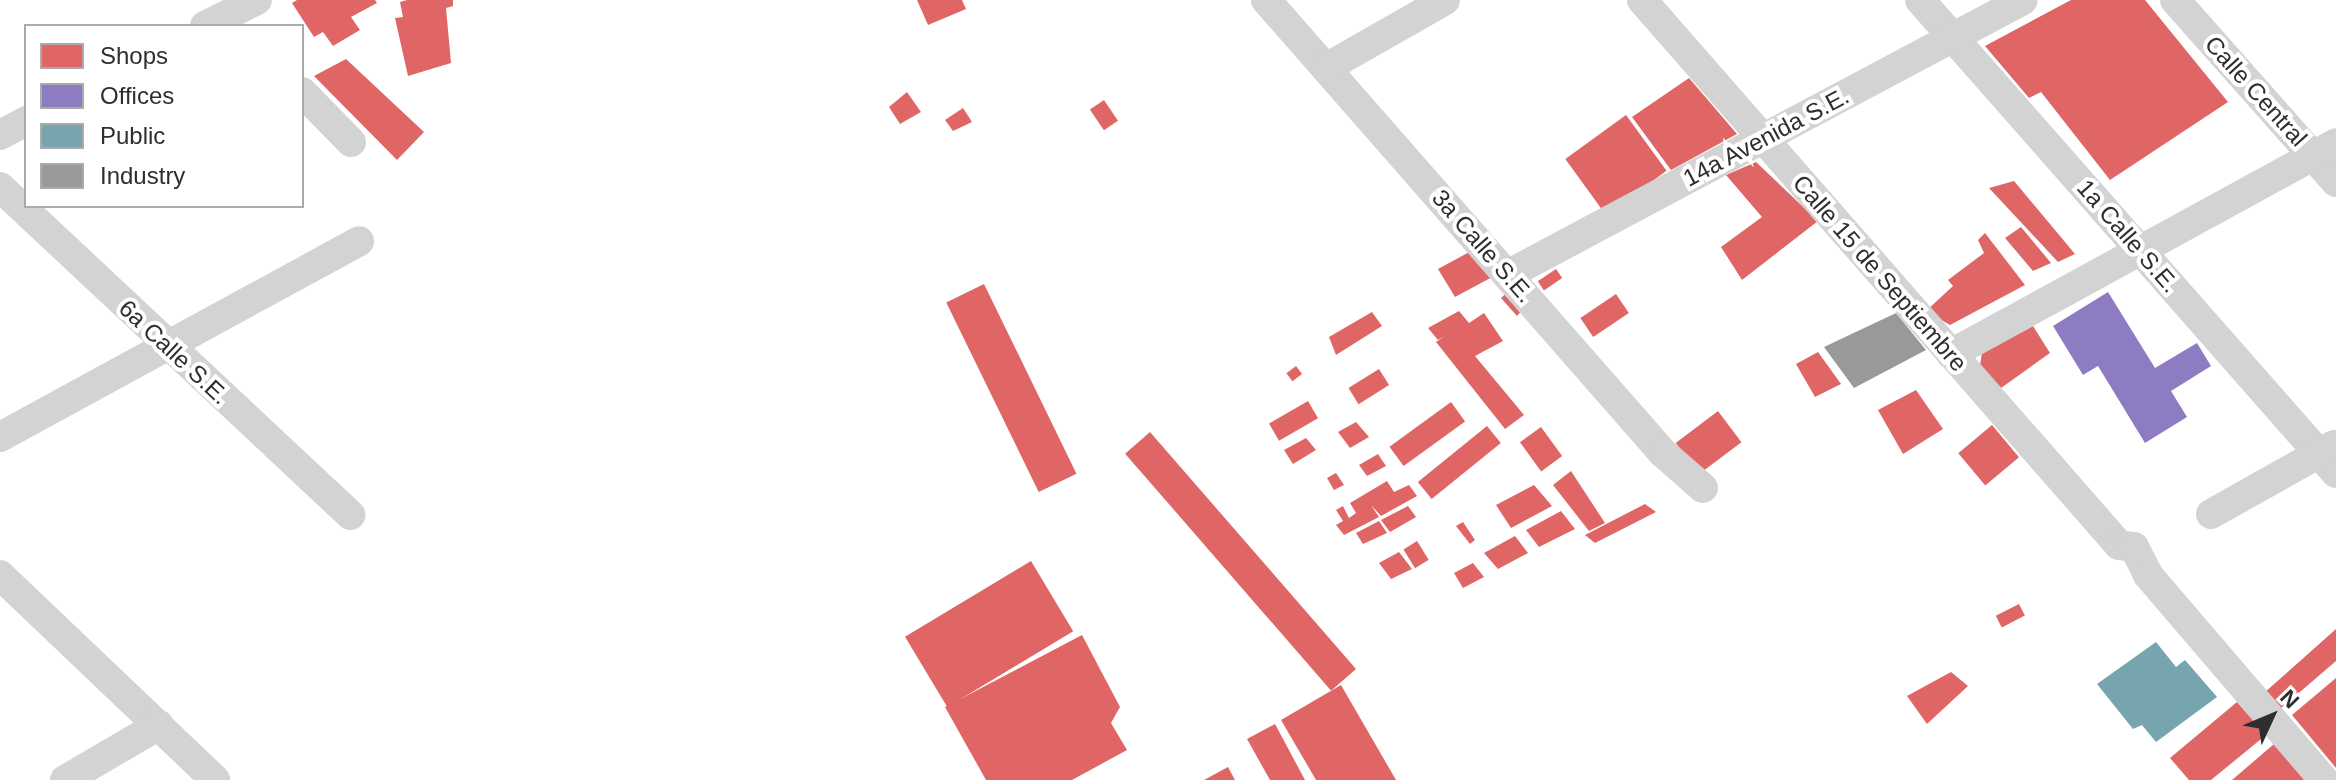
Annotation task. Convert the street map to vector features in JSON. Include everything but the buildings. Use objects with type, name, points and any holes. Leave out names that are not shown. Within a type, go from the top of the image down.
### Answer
[{"type":"street","points":[[219,17],[257,0]]},
{"type":"street","name":"3a Calle S.E.","points":[[1266,0],[1663,453],[1703,488]]},
{"type":"street","points":[[1326,68],[1445,0]]},
{"type":"street","name":"Calle 15 de Septiembre","points":[[1642,0],[2119,545],[2134,547],[2148,575],[2324,780]]},
{"type":"street","name":"1a Calle S.E.","points":[[1920,0],[2141,250],[2331,457]]},
{"type":"street","name":"14a Avenida S.E.","points":[[1509,274],[2023,0]]},
{"type":"street","name":"Calle Central","points":[[2175,0],[2324,149],[2336,182]]},
{"type":"street","points":[[304,94],[351,142]]},
{"type":"street","points":[[0,135],[24,122]]},
{"type":"street","points":[[1951,354],[2324,149]]},
{"type":"street","name":"6a Calle S.E.","points":[[0,187],[164,345],[351,515]]},
{"type":"street","points":[[0,437],[359,241]]},
{"type":"street","points":[[2211,514],[2331,457]]},
{"type":"street","points":[[0,575],[215,780]]},
{"type":"street","points":[[65,780],[159,725]]}]
